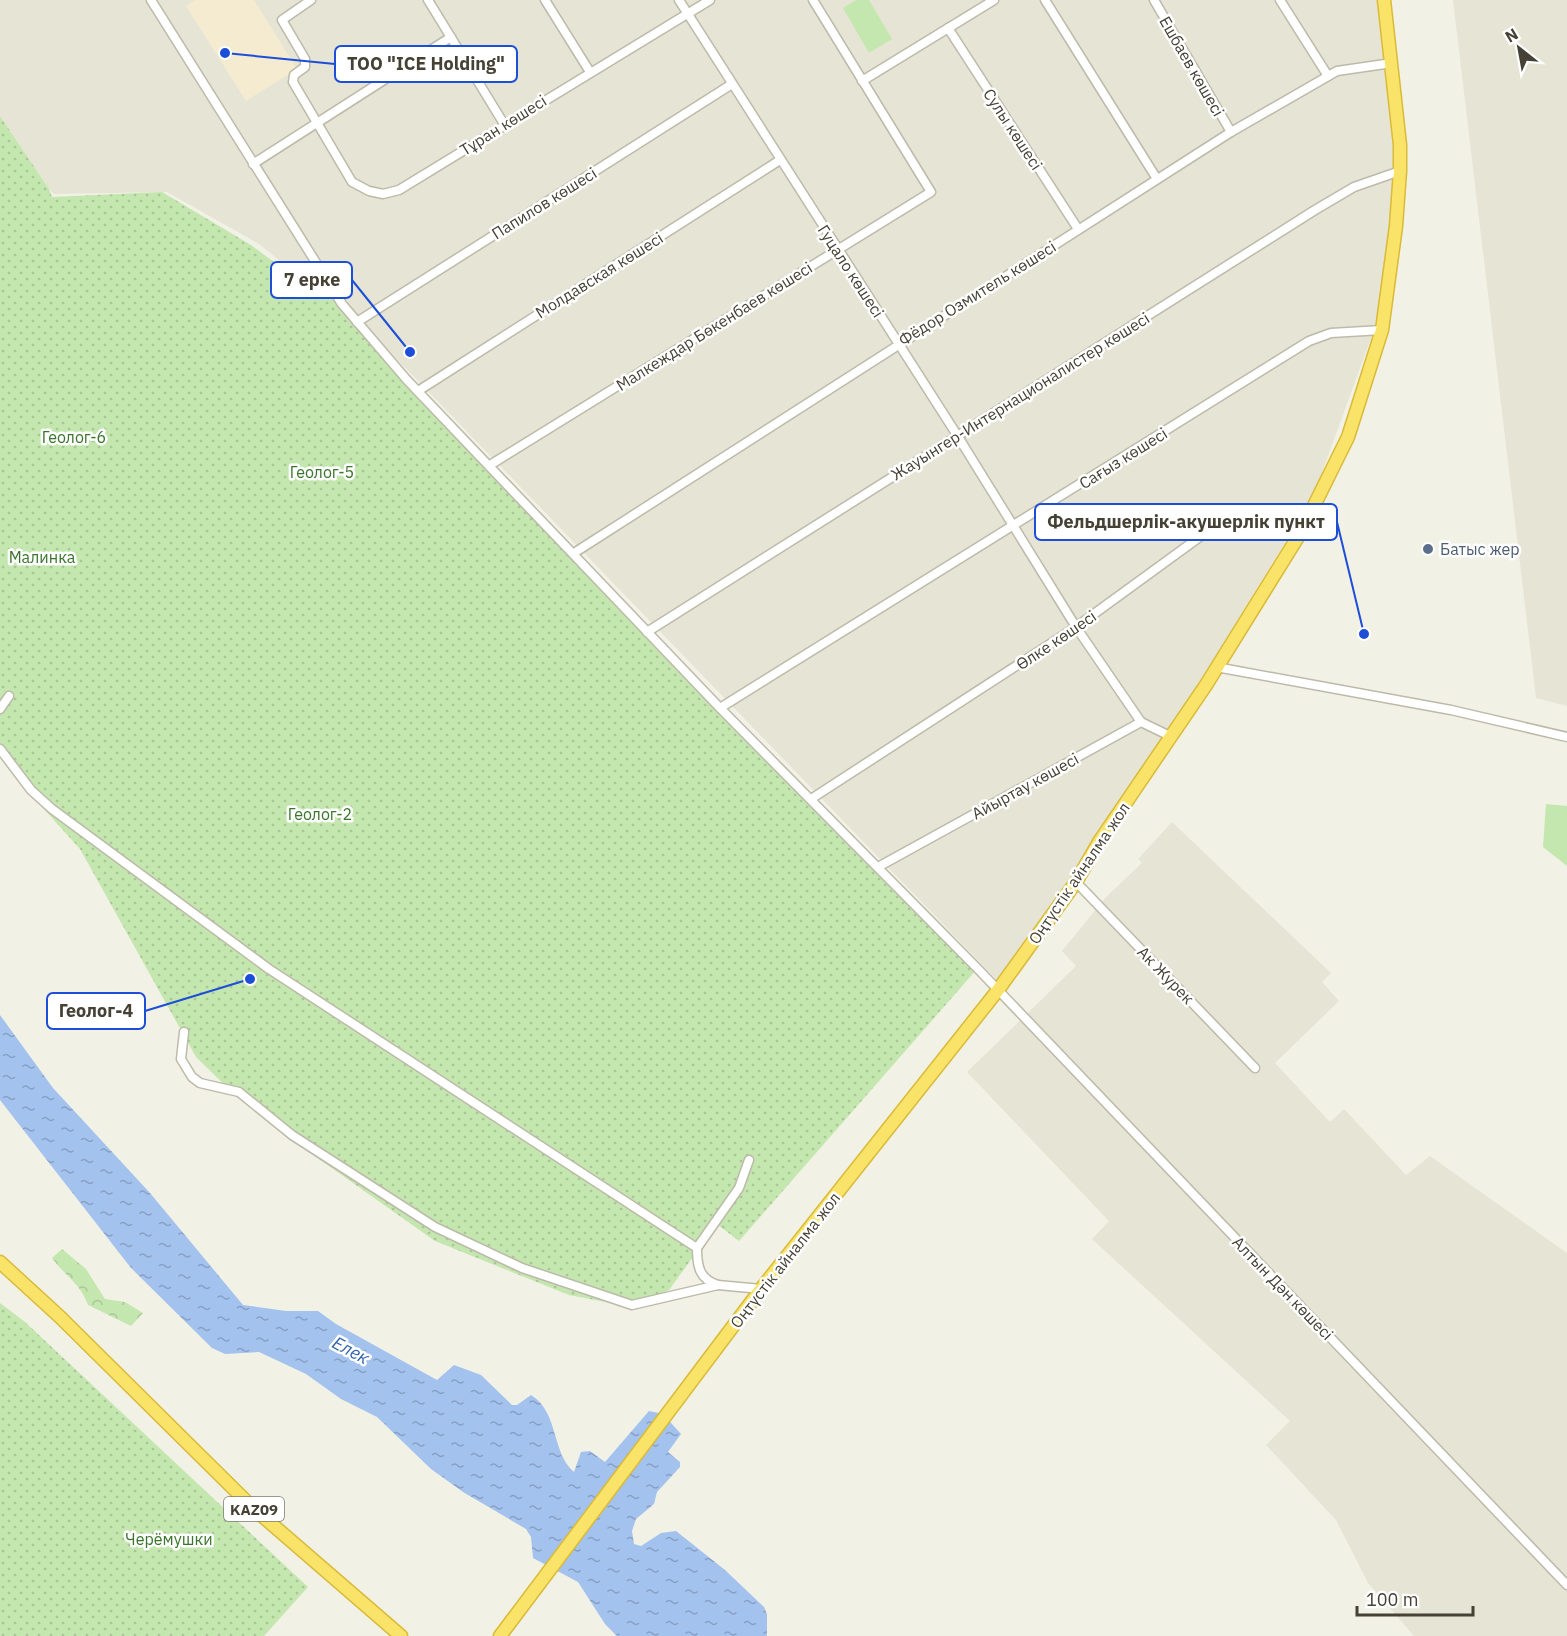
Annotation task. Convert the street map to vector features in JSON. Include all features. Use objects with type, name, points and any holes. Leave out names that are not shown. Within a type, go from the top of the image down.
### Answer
[{"type":"highway","name":"Оңтүстік айналма жол","points":[[504,1632],[761,1289],[998,990],[1076,882],[1099,842],[1172,737],[1301,532],[1348,437],[1382,330],[1396,226],[1400,171],[1392,63],[1384,0]]},
{"type":"highway","name":"KAZ09","points":[[0,1262],[60,1317],[252,1507],[398,1634]]},
{"type":"highway","points":[[489,1636],[504,1632]]},
{"type":"highway","points":[[398,1634],[408,1636]]},
{"type":"street","name":"Алтын Дән көшесі","points":[[151,0],[342,304],[418,391],[720,708],[998,990],[1567,1585]]},
{"type":"street","name":"Тұран көшесі","points":[[311,0],[282,20],[305,59],[305,67],[294,75],[293,82],[352,182],[369,191],[383,194],[399,190],[710,0]]},
{"type":"street","points":[[428,0],[504,124]]},
{"type":"street","points":[[545,0],[590,72]]},
{"type":"street","name":"Гуцало көшесі","points":[[679,0],[957,435],[1012,527],[1141,722]]},
{"type":"street","name":"Малкеждар Бөкенбаев көшесі","points":[[490,465],[931,192],[813,0]]},
{"type":"street","points":[[862,81],[994,0]]},
{"type":"street","points":[[1046,0],[1157,179]]},
{"type":"street","name":"Ешбаев көшесі","points":[[1154,0],[1231,132]]},
{"type":"street","points":[[1280,0],[1328,76]]},
{"type":"street","name":"Сулы көшесі","points":[[948,28],[1078,229]]},
{"type":"street","points":[[253,165],[451,37]]},
{"type":"street","name":"Фёдор Озмитель көшесі","points":[[574,553],[898,343],[1231,132],[1328,76],[1347,68],[1392,63]]},
{"type":"street","name":"Папилов көшесі","points":[[357,322],[732,84]]},
{"type":"street","name":"Молдавская көшесі","points":[[418,391],[780,160]]},
{"type":"street","name":"Жауынгер-Интернационалистер көшесі","points":[[647,632],[1354,187],[1400,171]]},
{"type":"street","name":"Сағыз көшесі","points":[[720,708],[1309,341],[1331,333],[1382,330]]},
{"type":"street","name":"Өлке көшесі","points":[[811,799],[1076,627],[1205,533],[1229,519],[1271,511],[1285,516],[1301,532]]},
{"type":"street","points":[[1216,668],[1451,710],[1567,737]]},
{"type":"street","points":[[0,709],[9,696]]},
{"type":"street","points":[[1141,722],[1172,737]]},
{"type":"street","name":"Айыртау көшесі","points":[[878,867],[1141,722]]},
{"type":"street","points":[[0,750],[31,790],[52,809],[199,920],[269,969],[698,1248]]},
{"type":"street","name":"Ак Журек","points":[[1076,882],[1255,1068]]},
{"type":"street","points":[[184,1032],[181,1059],[192,1077],[200,1083],[240,1092],[292,1135],[447,1234],[522,1268],[632,1305],[718,1285]]},
{"type":"street","points":[[749,1160],[739,1188],[698,1248],[700,1274],[707,1281],[718,1285],[761,1289]]},
{"type":"shaded area","points":[[0,0],[1386,0],[1405,153],[1375,327],[1313,497],[1154,756],[998,981],[360,321],[328,274],[320,278],[303,279],[259,244],[167,192],[54,194],[0,116]]},
{"type":"shaded area","points":[[195,0],[254,0],[297,69],[246,101],[186,6]]},
{"type":"shaded area","points":[[1453,0],[1567,0],[1567,706],[1536,698]]},
{"type":"shaded area","points":[[1172,822],[1331,973],[1322,982],[1339,1001],[1275,1063],[1330,1122],[1344,1109],[1406,1175],[1430,1156],[1567,1253],[1567,1636],[1414,1636],[1368,1583],[1336,1520],[1266,1445],[1290,1421],[1092,1239],[1109,1221],[967,1072],[1076,966],[1062,951],[1106,897],[1142,863],[1138,859]]},
{"type":"green space","points":[[856,0],[869,0],[892,39],[869,53],[843,8]]},
{"type":"green space","points":[[0,116],[52,197],[162,192],[251,245],[301,282],[310,286],[324,282],[349,318],[977,969],[739,1241],[717,1224],[669,1290],[632,1307],[569,1295],[435,1241],[302,1147],[237,1097],[196,1057],[80,849],[25,788],[0,752]]},
{"type":"green space","points":[[1546,804],[1567,806],[1567,866],[1543,847]]},
{"type":"green space","points":[[62,1249],[86,1269],[105,1299],[125,1302],[143,1313],[131,1326],[88,1305],[77,1286],[52,1258]]},
{"type":"green space","name":"Черёмушки","points":[[0,1303],[25,1322],[308,1587],[264,1636],[0,1636]]},
{"type":"water","name":"Елек","points":[[0,1015],[53,1088],[150,1193],[243,1305],[286,1311],[318,1311],[336,1324],[437,1380],[454,1365],[481,1375],[512,1405],[517,1405],[531,1395],[546,1411],[562,1454],[574,1472],[581,1452],[590,1451],[605,1462],[649,1411],[663,1414],[681,1434],[668,1452],[680,1462],[680,1467],[657,1492],[654,1504],[636,1519],[632,1531],[634,1544],[641,1546],[661,1533],[676,1531],[725,1570],[764,1607],[767,1614],[767,1636],[617,1636],[605,1624],[578,1582],[533,1558],[531,1537],[526,1529],[463,1492],[431,1469],[377,1417],[341,1399],[306,1374],[259,1352],[225,1354],[212,1348],[131,1268],[0,1100]]},
{"type":"place","name":"ТОО \"ICE Holding\"","points":[[225,53]]},
{"type":"place","name":"7 ерке","points":[[410,352]]},
{"type":"place","name":"Батыс жер","points":[[1428,549]]},
{"type":"place","name":"Фельдшерлік-акушерлік пункт","points":[[1364,634]]},
{"type":"place","name":"Геолог-4","points":[[250,979]]},
{"type":"park label","name":"Геолог-6","points":[[74,437]]},
{"type":"park label","name":"Геолог-5","points":[[322,472]]},
{"type":"park label","name":"Малинка","points":[[42,557]]},
{"type":"park label","name":"Геолог-2","points":[[320,814]]}]
